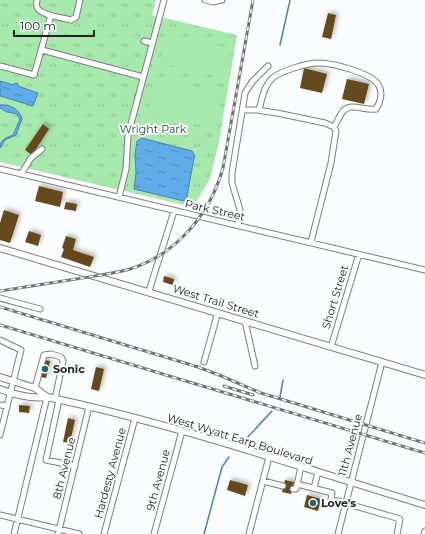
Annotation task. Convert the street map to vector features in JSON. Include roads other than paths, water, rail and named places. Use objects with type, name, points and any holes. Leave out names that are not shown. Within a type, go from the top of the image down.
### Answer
[{"type":"main road","name":"West Trail Street","points":[[0,248],[149,291],[425,375]]},
{"type":"main road","name":"West Wyatt Earp Boulevard","points":[[0,377],[35,388],[47,397]]},
{"type":"main road","name":"West Wyatt Earp Boulevard","points":[[0,389],[35,398],[47,397],[57,399],[135,418],[425,505]]},
{"type":"street","points":[[37,0],[36,6],[39,10],[51,15],[73,20],[76,17],[80,0]]},
{"type":"street","points":[[119,197],[126,169],[128,135],[164,0]]},
{"type":"street","points":[[205,0],[212,2],[222,0]]},
{"type":"street","points":[[0,66],[34,75],[51,15]]},
{"type":"street","points":[[144,41],[152,43]]},
{"type":"street","points":[[42,50],[143,77]]},
{"type":"street","points":[[259,110],[266,86],[273,77],[306,64],[318,62],[335,65],[361,74],[376,82],[380,87],[381,97],[376,109],[372,110],[351,107],[346,109],[343,111],[334,127],[336,131],[331,162],[311,242]]},
{"type":"street","points":[[238,226],[240,210],[232,183],[232,173],[245,93],[252,82],[268,66]]},
{"type":"street","points":[[242,110],[259,110],[325,123],[334,127]]},
{"type":"street","points":[[22,174],[31,158],[42,149]]},
{"type":"street","name":"Park Street","points":[[0,169],[425,270]]},
{"type":"street","points":[[149,291],[174,211]]},
{"type":"street","name":"Short Street","points":[[331,347],[359,254]]},
{"type":"street","points":[[0,298],[40,309]]},
{"type":"street","points":[[204,362],[218,312]]},
{"type":"street","points":[[245,321],[255,366]]},
{"type":"street","points":[[0,340],[21,350],[0,435]]},
{"type":"street","points":[[35,388],[44,355],[51,354],[61,357],[63,361],[46,460],[75,466]]},
{"type":"street","name":"11th Avenue","points":[[338,534],[382,362]]},
{"type":"street","points":[[14,534],[47,397]]},
{"type":"street","points":[[0,405],[7,406]]},
{"type":"street","name":"8th Avenue","points":[[58,532],[88,407]]},
{"type":"street","name":"Hardesty Avenue","points":[[104,534],[135,418]]},
{"type":"street","name":"9th Avenue","points":[[154,534],[182,432]]},
{"type":"street","points":[[250,534],[269,457]]},
{"type":"street","points":[[293,488],[296,489],[301,467]]},
{"type":"street","points":[[314,488],[318,472]]},
{"type":"street","points":[[263,481],[283,486]]},
{"type":"street","points":[[297,484],[332,493],[331,499],[400,520],[397,534]]},
{"type":"street","points":[[0,515],[58,532],[79,534]]},
{"type":"water","points":[[0,81],[14,85],[15,83],[18,84],[18,86],[38,93],[33,106],[0,96]]},
{"type":"water","points":[[0,105],[7,105],[14,108],[19,112],[22,119],[16,135],[5,140],[0,148],[2,141],[13,135],[20,119],[17,114],[7,112],[0,108]]},
{"type":"water","points":[[142,138],[192,151],[195,156],[187,196],[184,201],[134,189],[137,141]]},
{"type":"waterway","points":[[280,45],[290,0]]},
{"type":"waterway","points":[[280,397],[283,380]]},
{"type":"waterway","points":[[246,439],[272,411]]},
{"type":"waterway","points":[[204,534],[222,467],[229,457]]},
{"type":"railway","points":[[0,291],[103,275],[130,269],[163,253],[177,243],[189,230],[210,201],[223,168],[253,0]]},
{"type":"railway","points":[[0,307],[198,367],[261,393],[425,443]]},
{"type":"railway","points":[[0,325],[425,453]]},
{"type":"railway","points":[[224,386],[253,395]]},
{"type":"place","name":"Sonic","points":[[45,369]]},
{"type":"place","name":"Love's","points":[[313,503]]},
{"type":"park label","name":"Wright Park","points":[[153,129]]}]
